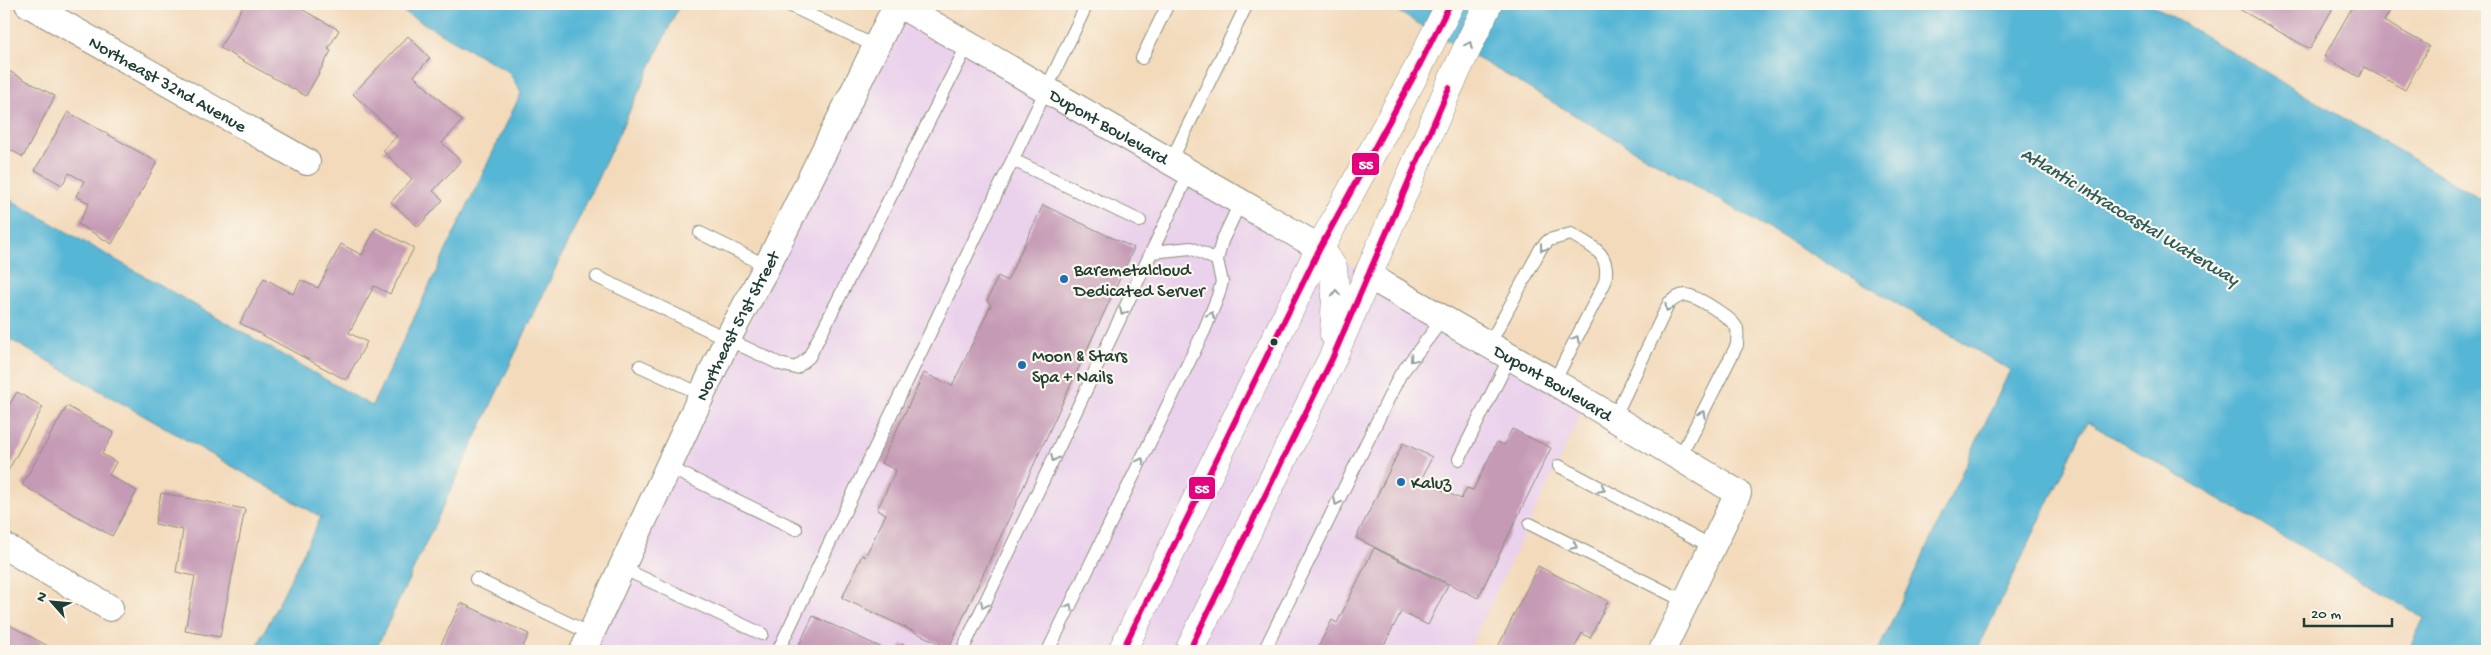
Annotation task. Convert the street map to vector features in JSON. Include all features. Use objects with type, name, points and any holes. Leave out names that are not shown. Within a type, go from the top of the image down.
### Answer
[{"type":"main road","points":[[1122,651],[1320,248],[1416,72],[1450,4]]},
{"type":"main road","points":[[1189,651],[1332,359],[1367,275],[1488,4]]},
{"type":"main road","points":[[1320,248],[1333,268],[1336,296],[1332,359]]},
{"type":"street","name":"Northeast 32nd Avenue","points":[[28,4],[307,162]]},
{"type":"street","name":"Northeast 51st Street","points":[[587,642],[728,338],[767,266],[897,4]]},
{"type":"street","name":"Dupont Boulevard","points":[[897,4],[1181,166],[1320,248]]},
{"type":"street","name":"Dupont Boulevard","points":[[1367,275],[1442,320],[1554,382],[1738,493],[1712,548]]},
{"type":"street","points":[[4,546],[110,608]]},
{"type":"street","points":[[1662,651],[1712,548]]},
{"type":"lane","points":[[787,4],[876,46]]},
{"type":"lane","points":[[778,651],[1087,4]]},
{"type":"lane","points":[[1142,58],[1168,4]]},
{"type":"lane","points":[[962,651],[1152,252],[1181,166],[1247,4]]},
{"type":"lane","points":[[597,276],[780,364],[796,368],[809,356],[968,44]]},
{"type":"lane","points":[[1013,160],[1140,221]]},
{"type":"lane","points":[[1048,651],[1204,331],[1222,282],[1217,260],[1222,241],[1241,201]]},
{"type":"lane","points":[[700,234],[767,266]]},
{"type":"lane","points":[[1459,459],[1499,351],[1541,248],[1549,240],[1571,234],[1596,248],[1606,261],[1608,270],[1605,282],[1554,382]]},
{"type":"lane","points":[[1152,252],[1191,248],[1217,260]]},
{"type":"lane","points":[[1614,418],[1669,304],[1676,297],[1688,295],[1718,311],[1730,319],[1737,329],[1737,345],[1680,457]]},
{"type":"lane","points":[[1264,651],[1400,375],[1442,320]]},
{"type":"lane","points":[[640,366],[703,395]]},
{"type":"lane","points":[[1559,466],[1712,548]]},
{"type":"lane","points":[[668,467],[796,528]]},
{"type":"lane","points":[[1530,524],[1686,602]]},
{"type":"lane","points":[[622,568],[762,634]]},
{"type":"lane","points":[[476,579],[587,642]]},
{"type":"shaded area","points":[[908,9],[1588,401],[1468,651],[583,651]]},
{"type":"water","points":[[390,4],[680,4],[375,651],[255,651],[321,517],[4,336],[4,196],[372,406],[521,93],[509,72]]},
{"type":"water","name":"Atlantic Intracoastal Waterway","points":[[1385,4],[2151,4],[2487,203],[2487,651],[2408,651],[2424,618],[2087,422],[1977,651],[1878,651],[2010,370]]},
{"type":"building","points":[[244,4],[292,4],[339,30],[328,49],[331,51],[306,96],[220,48]]},
{"type":"building","points":[[2242,4],[2335,4],[2310,49],[2239,9]]},
{"type":"building","points":[[2354,4],[2394,4],[2384,21],[2429,46],[2405,90],[2364,67],[2359,77],[2324,57]]},
{"type":"building","points":[[408,36],[430,58],[414,76],[462,121],[442,143],[461,161],[433,191],[443,200],[418,227],[391,202],[412,179],[383,151],[397,136],[353,94]]},
{"type":"building","points":[[5,69],[55,96],[23,157],[4,146]]},
{"type":"building","points":[[68,112],[157,162],[112,244],[78,224],[89,203],[76,196],[84,181],[69,173],[62,185],[35,170]]},
{"type":"building","points":[[1043,205],[1134,248],[949,648],[842,598],[862,555],[865,557],[886,514],[877,510],[896,470],[881,463],[924,373],[952,386],[991,305],[987,301],[998,276],[1007,281]]},
{"type":"building","points":[[376,228],[414,248],[390,294],[374,286],[349,333],[367,342],[346,380],[240,323],[264,278],[293,294],[301,280],[318,288],[341,244],[362,255]]},
{"type":"building","points":[[17,392],[43,407],[4,478],[4,407],[7,409]]},
{"type":"building","points":[[67,406],[114,433],[102,454],[116,462],[109,475],[137,491],[112,536],[22,485]]},
{"type":"building","points":[[1512,429],[1551,448],[1478,598],[1356,538],[1403,443],[1432,457],[1421,480],[1461,499],[1467,488],[1473,490],[1497,442],[1504,445]]},
{"type":"building","points":[[161,493],[245,509],[220,637],[185,631],[195,576],[176,572],[183,530],[155,524]]},
{"type":"building","points":[[1374,548],[1448,585],[1428,625],[1401,612],[1381,651],[1316,651],[1332,620],[1337,623]]},
{"type":"building","points":[[1538,566],[1608,601],[1590,638],[1582,633],[1573,651],[1496,651]]},
{"type":"building","points":[[461,603],[529,634],[521,651],[438,651]]},
{"type":"building","points":[[813,616],[889,651],[796,651]]},
{"type":"building","points":[[4,622],[57,651],[4,651]]},
{"type":"building","points":[[902,644],[918,651],[899,651]]},
{"type":"transit line","name":"55","points":[[1122,651],[1320,248],[1416,72],[1450,4]]},
{"type":"transit line","name":"55","points":[[1189,651],[1332,359],[1449,88]]},
{"type":"place","name":"Baremetalcloud Dedicated Server","points":[[1064,279]]},
{"type":"place","name":"Moon & Stars Spa + Nails","points":[[1022,365]]},
{"type":"place","name":"Kaluz","points":[[1401,482]]}]
